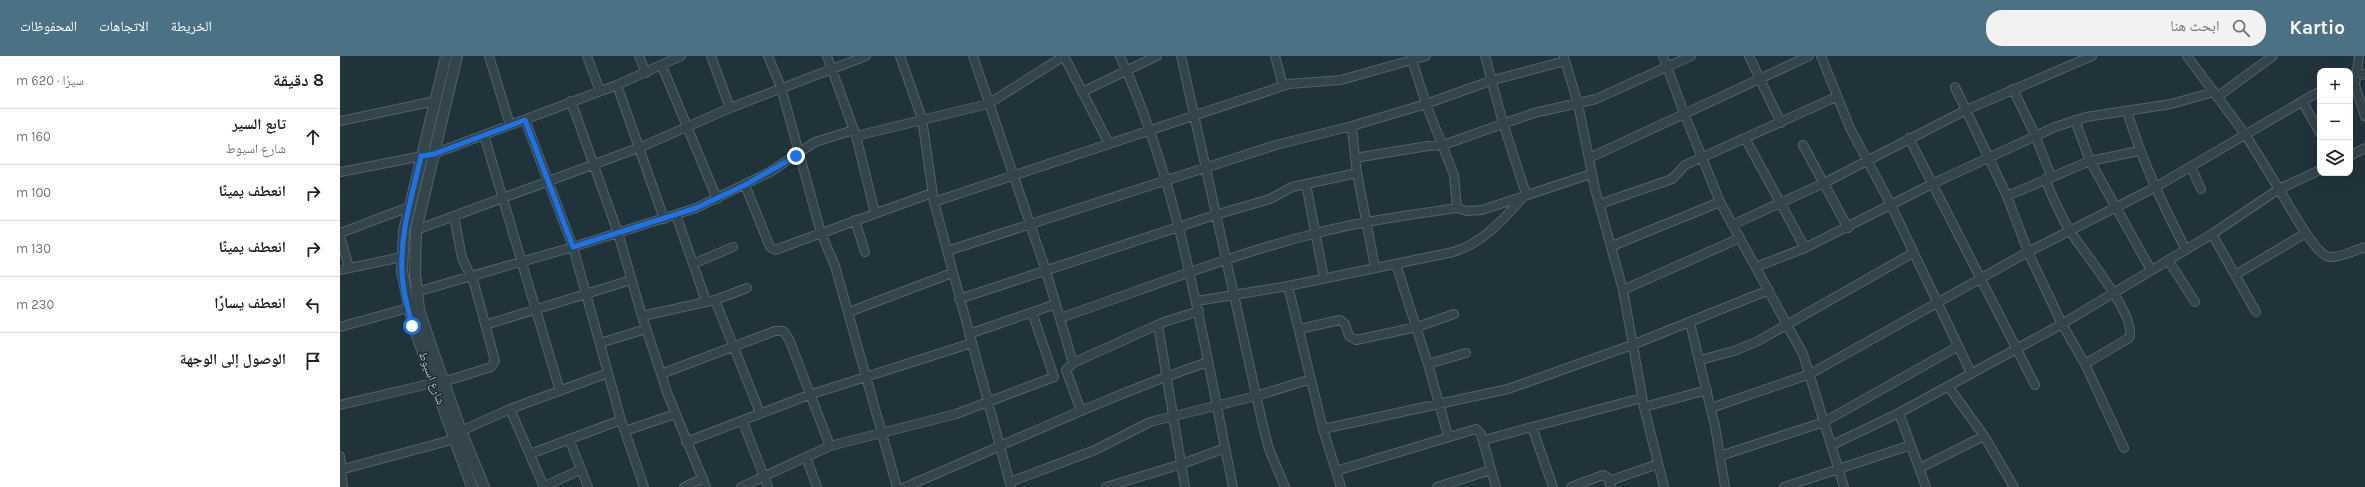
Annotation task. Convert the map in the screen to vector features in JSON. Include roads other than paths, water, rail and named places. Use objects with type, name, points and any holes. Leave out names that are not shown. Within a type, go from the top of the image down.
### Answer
[{"type":"street","name":"شارع اسيوط","points":[[446,56],[410,207],[402,256],[403,282],[408,308],[438,382],[461,431],[484,487]]},
{"type":"street","name":"شارع اسيوط","points":[[457,56],[416,230],[414,262],[419,309],[438,382],[455,439],[472,487]]},
{"type":"street","points":[[489,56],[510,125]]},
{"type":"street","points":[[587,56],[600,91]]},
{"type":"street","points":[[639,56],[646,73]]},
{"type":"street","points":[[340,172],[434,154],[618,85],[681,56]]},
{"type":"street","points":[[711,56],[730,108]]},
{"type":"street","points":[[768,56],[782,87],[821,233],[832,257],[849,312],[897,487]]},
{"type":"street","points":[[827,56],[833,68],[855,133],[875,212]]},
{"type":"street","points":[[416,230],[641,147],[688,128],[730,108],[866,56]]},
{"type":"street","points":[[900,56],[922,119],[934,202],[959,299],[990,403],[1011,485],[1095,450],[1150,422],[1256,396],[1311,379]]},
{"type":"street","points":[[973,56],[988,104],[1046,271],[1074,363]]},
{"type":"street","points":[[416,292],[573,247],[676,215],[717,199],[745,185],[786,163],[815,142],[988,104],[1064,56],[1109,144]]},
{"type":"street","points":[[1120,56],[1149,131],[1166,181],[1179,227],[1197,301],[1233,487]]},
{"type":"street","points":[[1082,92],[1157,56]]},
{"type":"street","points":[[1181,56],[1256,396],[1269,449],[1285,487]]},
{"type":"street","points":[[1276,56],[1284,86]]},
{"type":"street","points":[[934,202],[1284,86],[1341,80],[1426,56]]},
{"type":"street","points":[[1485,56],[1490,81],[1526,194]]},
{"type":"street","points":[[1664,56],[1684,113],[1720,202],[1789,325],[1803,354],[1844,487]]},
{"type":"street","points":[[1355,158],[1428,146],[1443,145],[1534,113],[1596,99],[1691,56]]},
{"type":"street","points":[[1749,56],[1781,123]]},
{"type":"street","points":[[1589,158],[1684,113],[1761,80],[1809,56]]},
{"type":"street","points":[[1821,56],[1836,97],[1891,205],[1957,347],[1971,373]]},
{"type":"street","points":[[1732,225],[1824,183],[1966,110],[2092,56]]},
{"type":"street","points":[[2187,56],[2245,134],[2306,233],[2319,251],[2328,257],[2365,247]]},
{"type":"street","points":[[2359,56],[2353,76],[2365,117]]},
{"type":"street","points":[[1756,267],[1805,248],[1848,228],[1932,184],[2036,135],[2075,120],[2216,95],[2269,57]]},
{"type":"street","points":[[947,251],[1276,145],[1352,126],[1426,104],[1490,81],[1564,58],[1578,104],[1591,174],[1623,290],[1642,398],[1664,487]]},
{"type":"street","points":[[1412,59],[1426,104],[1454,176],[1457,208]]},
{"type":"street","points":[[662,66],[717,199]]},
{"type":"street","points":[[2353,76],[2365,74]]},
{"type":"street","points":[[618,85],[641,147],[664,219]]},
{"type":"street","points":[[1955,87],[2007,196],[2028,252],[2062,324],[2085,364],[2124,448]]},
{"type":"street","points":[[2013,89],[2036,135],[2048,177],[2070,230],[2113,294],[2130,324],[2131,336],[2109,351],[2085,364]]},
{"type":"street","points":[[1711,408],[1810,374],[2028,252],[2154,188],[2317,93]]},
{"type":"street","points":[[1600,204],[1668,181],[1675,177],[1682,167],[1836,97]]},
{"type":"street","points":[[340,121],[435,101]]},
{"type":"street","points":[[572,101],[618,233],[646,329],[674,414],[706,487]]},
{"type":"street","points":[[2302,101],[2317,128]]},
{"type":"street","points":[[2127,111],[2139,151],[2154,188],[2186,250]]},
{"type":"street","points":[[525,120],[573,247],[621,420],[644,487]]},
{"type":"street","points":[[2075,120],[2090,161],[2115,209],[2151,270]]},
{"type":"street","points":[[1352,126],[1357,173],[1375,267]]},
{"type":"street","points":[[484,135],[504,198],[560,391]]},
{"type":"street","points":[[1745,138],[1805,248]]},
{"type":"street","points":[[1909,138],[1982,278],[2035,385]]},
{"type":"street","points":[[1803,145],[1848,228]]},
{"type":"street","points":[[2353,154],[2365,148]]},
{"type":"street","points":[[2007,196],[2048,177],[2090,161],[2139,151]]},
{"type":"street","points":[[2191,167],[2201,189]]},
{"type":"street","points":[[1832,445],[1899,413],[2017,347],[2062,324],[2212,234],[2279,189],[2317,171]]},
{"type":"street","points":[[959,299],[1215,215],[1270,199],[1292,187],[1357,173]]},
{"type":"street","points":[[1060,318],[1226,260],[1316,233],[1366,221],[1457,208],[1478,211],[1526,194],[1591,174]]},
{"type":"street","points":[[1306,184],[1324,278]]},
{"type":"street","points":[[745,185],[773,249],[784,248],[875,212],[932,193]]},
{"type":"street","points":[[1197,301],[1288,286],[1453,252],[1469,246],[1491,231],[1526,194]]},
{"type":"street","points":[[1612,246],[1720,202]]},
{"type":"street","points":[[340,233],[410,207]]},
{"type":"street","points":[[676,215],[706,301]]},
{"type":"street","points":[[340,405],[438,382],[491,367],[495,364],[471,276],[462,258],[454,216]]},
{"type":"street","points":[[855,220],[865,252]]},
{"type":"street","points":[[2235,275],[2306,233]]},
{"type":"street","points":[[2212,234],[2256,312]]},
{"type":"street","points":[[340,237],[349,267]]},
{"type":"street","points":[[1623,290],[1740,238]]},
{"type":"street","points":[[693,264],[733,247]]},
{"type":"street","points":[[1700,360],[1745,347],[1789,325],[1913,253]]},
{"type":"street","points":[[340,270],[402,256]]},
{"type":"street","points":[[2168,260],[2195,302]]},
{"type":"street","points":[[1396,264],[1428,364],[1448,436]]},
{"type":"street","points":[[849,312],[952,273]]},
{"type":"street","points":[[485,325],[631,280]]},
{"type":"street","points":[[1288,286],[1323,429],[1341,487]]},
{"type":"street","points":[[642,316],[715,300],[747,288]]},
{"type":"street","points":[[1323,429],[1508,388],[1632,345],[1769,290]]},
{"type":"street","points":[[715,300],[760,413]]},
{"type":"street","points":[[969,334],[1056,304]]},
{"type":"street","points":[[340,327],[408,308]]},
{"type":"street","points":[[741,487],[830,446],[882,434],[990,403],[1054,377],[1074,363],[1158,325],[1199,311]]},
{"type":"street","points":[[1032,312],[1054,377]]},
{"type":"street","points":[[1299,329],[1340,320],[1345,324],[1351,338],[1356,340],[1416,327],[1454,314]]},
{"type":"street","points":[[1690,323],[1711,408],[1725,487]]},
{"type":"street","points":[[1158,325],[1168,375],[1173,416],[1185,487]]},
{"type":"street","points":[[600,343],[646,329]]},
{"type":"street","points":[[661,374],[775,331],[783,331],[789,339],[809,395],[830,446]]},
{"type":"street","points":[[686,442],[743,422],[760,413],[809,395],[972,343]]},
{"type":"street","points":[[1720,456],[1824,422],[1957,347]]},
{"type":"street","points":[[1428,364],[1466,353]]},
{"type":"street","points":[[905,487],[926,483],[1001,445],[1168,375],[1208,362]]},
{"type":"street","points":[[1066,370],[1081,411]]},
{"type":"street","points":[[461,431],[510,409],[608,373]]},
{"type":"street","points":[[1948,386],[1984,436],[2014,487]]},
{"type":"street","points":[[1644,407],[1706,390]]},
{"type":"street","points":[[1484,440],[1642,398]]},
{"type":"street","points":[[510,409],[544,487],[580,470]]},
{"type":"street","points":[[1899,413],[1926,487]]},
{"type":"street","points":[[625,431],[674,414]]},
{"type":"street","points":[[530,454],[621,420]]},
{"type":"street","points":[[743,422],[768,487]]},
{"type":"street","points":[[1532,427],[1552,487]]},
{"type":"street","points":[[1336,471],[1448,436],[1476,429],[1480,432],[1484,440],[1496,487]]},
{"type":"street","points":[[1920,468],[1984,436]]},
{"type":"street","points":[[341,470],[455,439]]},
{"type":"street","points":[[569,439],[588,487]]},
{"type":"street","points":[[1784,487],[1911,445]]},
{"type":"street","points":[[1106,486],[1182,464],[1226,448]]},
{"type":"street","points":[[340,456],[343,487]]},
{"type":"street","points":[[806,457],[817,487]]},
{"type":"street","points":[[1571,487],[1603,475],[1610,484],[1658,464]]},
{"type":"street","points":[[1437,487],[1491,470]]},
{"type":"street","points":[[684,487],[703,478]]}]
